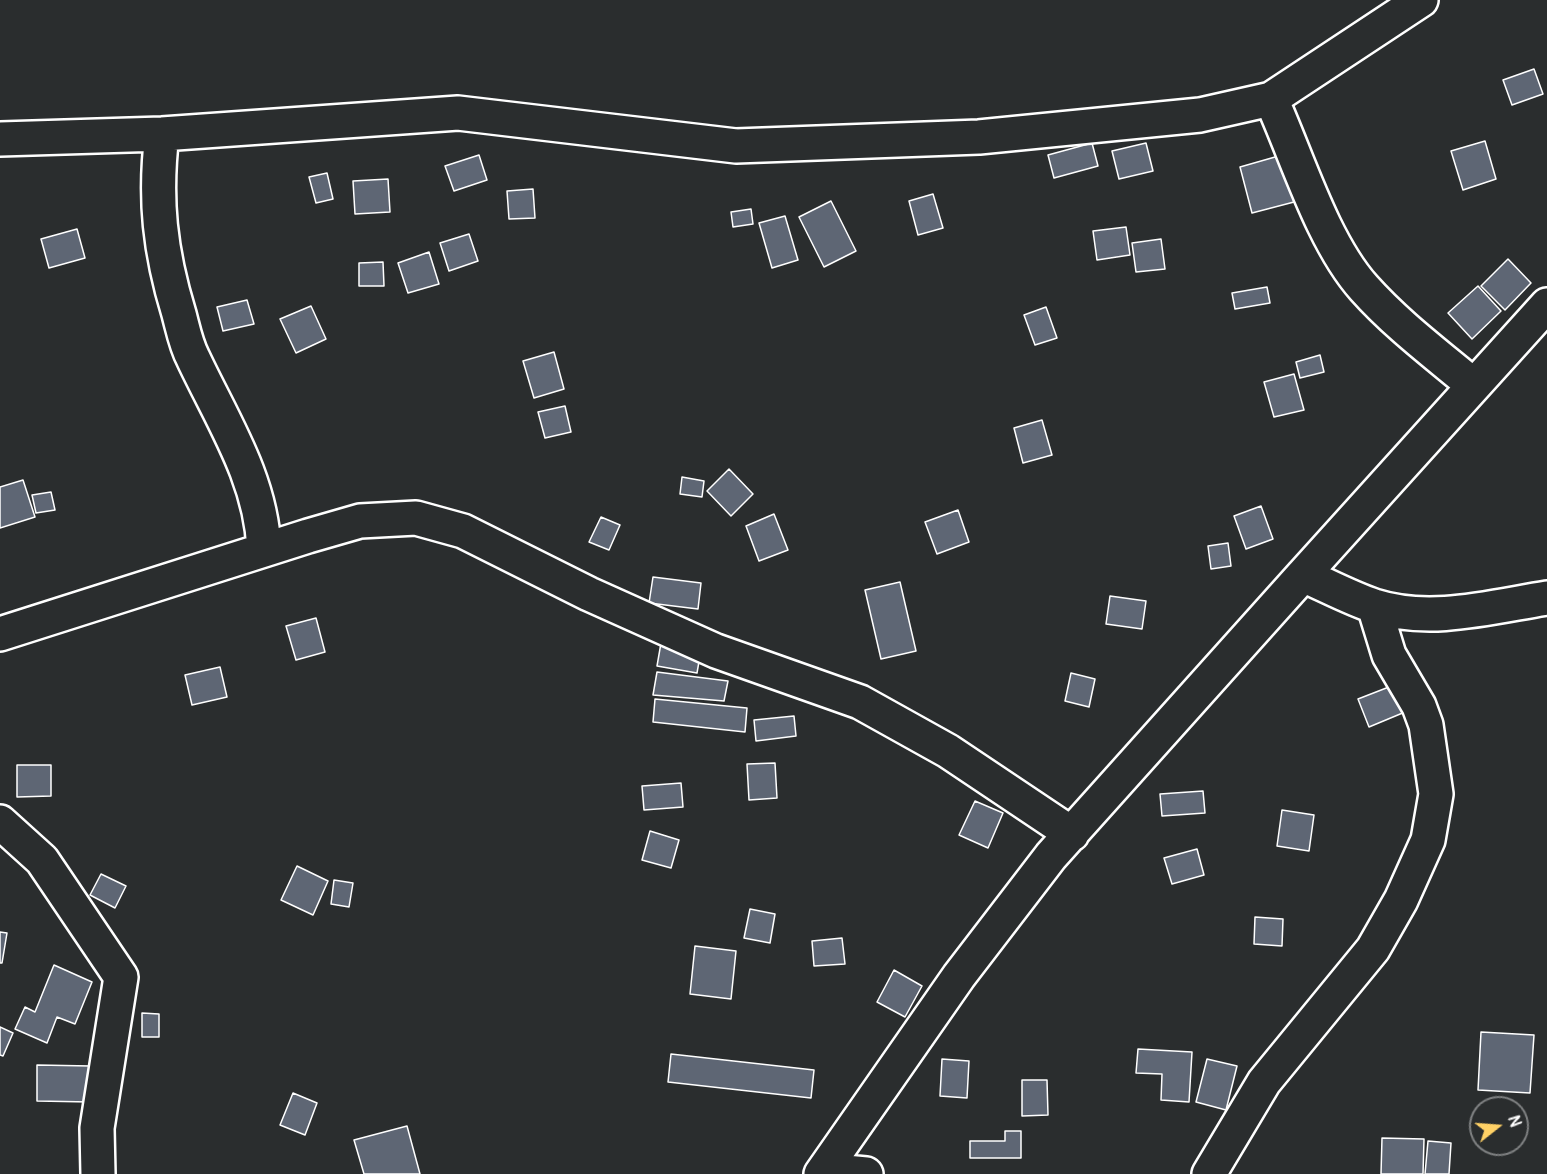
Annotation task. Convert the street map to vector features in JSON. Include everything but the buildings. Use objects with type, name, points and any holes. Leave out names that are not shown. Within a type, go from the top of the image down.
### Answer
[{"type":"street","points":[[0,140],[162,134],[458,113],[747,145],[979,137],[1200,115],[1271,99],[1420,0]]},
{"type":"street","points":[[1271,99],[1338,250],[1363,286],[1399,323],[1473,385]]},
{"type":"street","points":[[162,134],[158,171],[158,217],[168,277],[191,356],[252,482],[263,527],[264,549]]},
{"type":"street","points":[[823,1172],[959,975],[1051,856],[1547,305]]},
{"type":"street","points":[[0,634],[264,549],[360,521],[416,518],[463,531],[589,594],[716,651],[860,702],[948,751],[1072,834]]},
{"type":"street","points":[[1303,574],[1374,606],[1404,612],[1460,612],[1547,598]]},
{"type":"street","points":[[1209,1174],[1264,1082],[1373,949],[1401,900],[1428,840],[1436,794],[1426,726],[1419,706],[1389,655],[1374,606]]},
{"type":"street","points":[[0,822],[42,860],[121,977],[97,1128],[98,1174]]},
{"type":"street","points":[[823,1172],[866,1174]]}]
